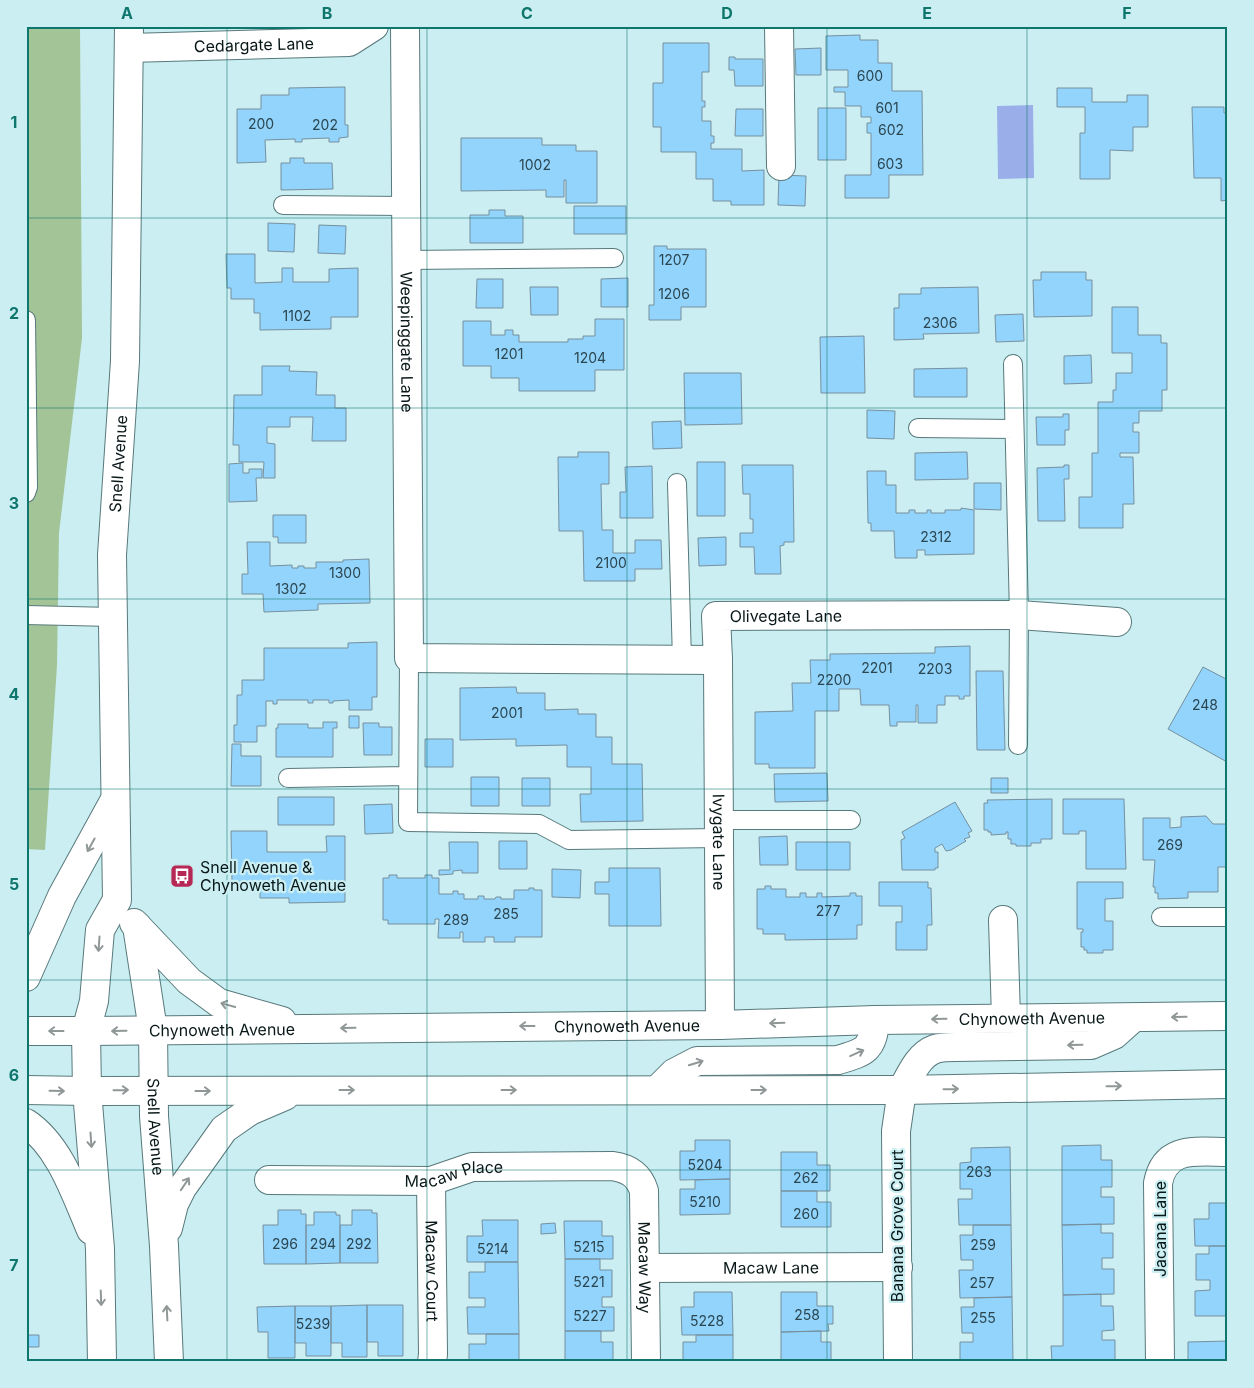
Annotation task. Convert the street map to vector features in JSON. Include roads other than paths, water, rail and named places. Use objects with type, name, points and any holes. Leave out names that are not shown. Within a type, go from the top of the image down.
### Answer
[{"type":"street","name":"Cedargate Lane","points":[[129,37],[349,42],[374,26]]},
{"type":"street","name":"Weepinggate Lane","points":[[405,26],[409,658]]},
{"type":"street","points":[[779,26],[781,166]]},
{"type":"street","name":"Snell Avenue","points":[[102,1362],[100,1249],[87,1091],[86,1032],[94,1001],[100,930],[116,900],[112,555],[125,361],[129,37]]},
{"type":"street","name":"Olivegate Lane","points":[[718,660],[716,616],[1019,616],[1117,622]]},
{"type":"street","points":[[409,658],[718,660]]},
{"type":"street","name":"Ivygate Lane","points":[[718,660],[720,1025]]},
{"type":"street","points":[[26,976],[62,896],[114,802]]},
{"type":"street","points":[[116,900],[137,926],[190,980],[219,1003],[308,1029]]},
{"type":"street","points":[[1003,920],[1006,1018]]},
{"type":"street","name":"Snell Avenue","points":[[137,926],[153,1030],[155,1132],[164,1246],[169,1362]]},
{"type":"street","name":"Chynoweth Avenue","points":[[26,1031],[86,1032],[720,1025],[875,1020],[1228,1016]]},
{"type":"street","points":[[902,1090],[917,1063],[935,1049],[1091,1044],[1114,1036],[1133,1018]]},
{"type":"street","points":[[657,1090],[674,1073],[697,1061],[838,1060],[857,1055],[868,1048],[874,1032],[875,1020]]},
{"type":"street","points":[[26,1090],[902,1090],[1228,1084]]},
{"type":"street","points":[[164,1246],[174,1204],[182,1188],[224,1129],[250,1111],[298,1090]]},
{"type":"street","name":"Banana Grove Court","points":[[898,1362],[896,1131],[902,1090]]},
{"type":"street","points":[[26,1123],[40,1133],[67,1173],[100,1249]]},
{"type":"street","name":"Jacana Lane","points":[[1160,1362],[1158,1183],[1160,1172],[1167,1162],[1177,1155],[1189,1152],[1228,1152]]},
{"type":"street","name":"Macaw Place","points":[[269,1180],[431,1181],[472,1167],[612,1166],[630,1170],[636,1176]]},
{"type":"street","name":"Macaw Way","points":[[636,1176],[642,1183],[644,1191],[646,1362]]},
{"type":"street","name":"Macaw Court","points":[[431,1181],[432,1362]]},
{"type":"street","name":"Macaw Lane","points":[[645,1268],[898,1267]]},
{"type":"lane","points":[[283,205],[406,206]]},
{"type":"lane","points":[[406,260],[614,258]]},
{"type":"lane","points":[[26,320],[28,487],[26,493]]},
{"type":"lane","points":[[1013,364],[1019,616],[1018,745]]},
{"type":"lane","points":[[918,428],[1014,429]]},
{"type":"lane","points":[[677,483],[682,660]]},
{"type":"lane","points":[[26,615],[112,617]]},
{"type":"lane","points":[[409,658],[408,822],[538,824],[569,840],[851,820]]},
{"type":"lane","points":[[288,778],[407,776]]},
{"type":"lane","points":[[1161,917],[1228,916]]},
{"type":"water","points":[[1033,105],[1034,178],[998,179],[997,106]]},
{"type":"place","name":"Snell Avenue & Chynoweth Avenue","points":[[182,876]]}]
